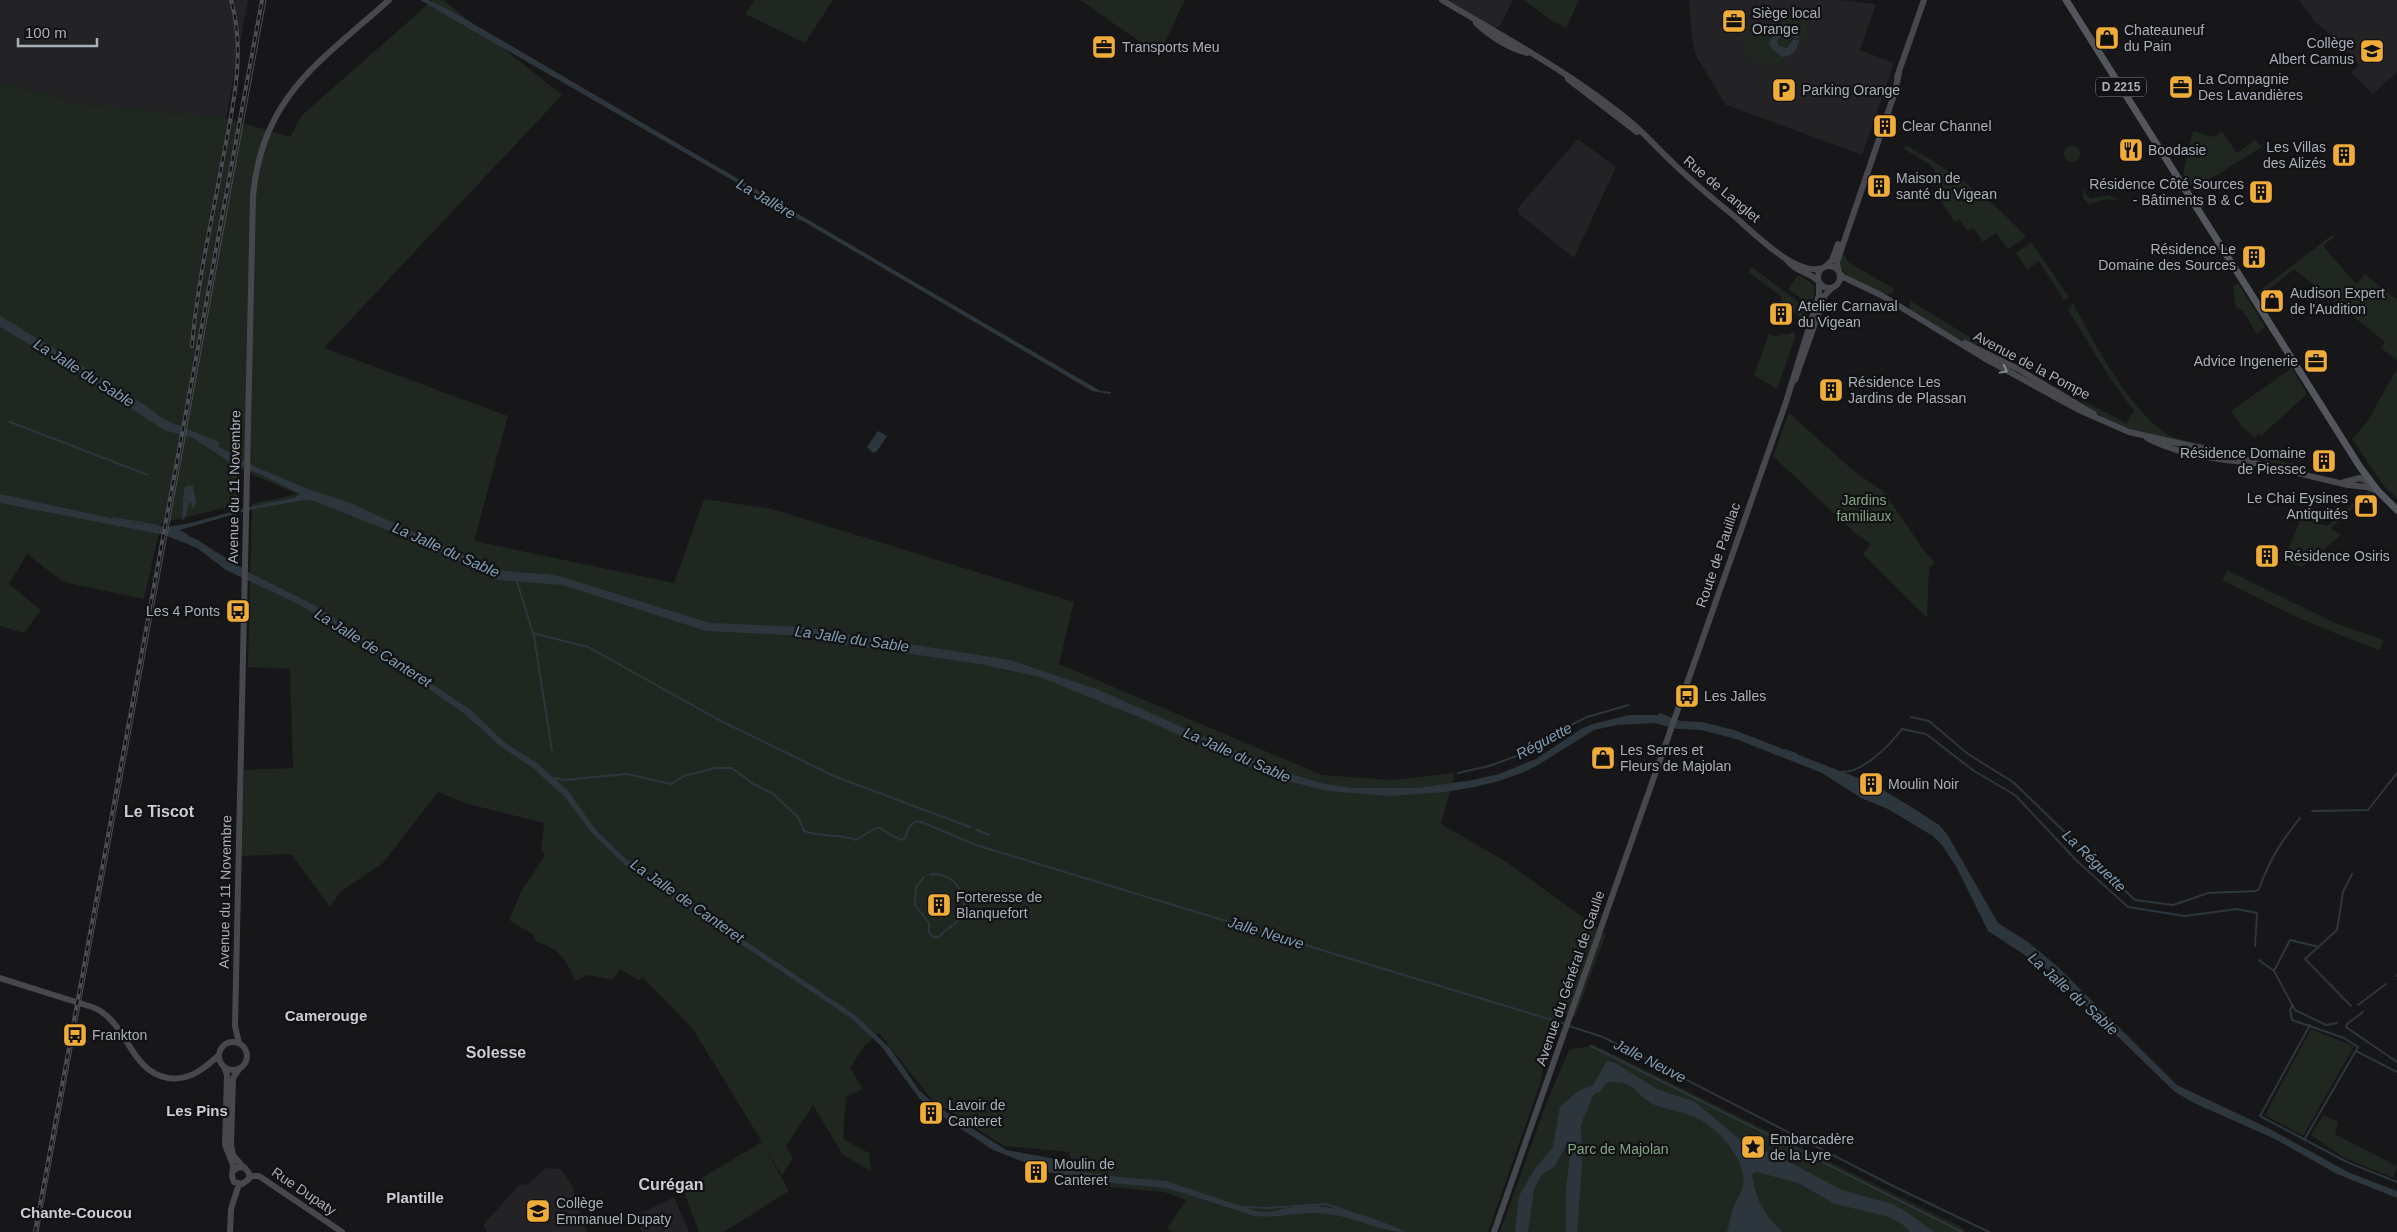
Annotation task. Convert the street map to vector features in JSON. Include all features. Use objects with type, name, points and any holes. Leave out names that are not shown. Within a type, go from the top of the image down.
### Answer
[{"type":"main road","name":"Avenue du 11 Novembre","points":[[239,1043],[235,1026],[253,196],[261,150],[278,112],[297,84],[389,0]]},
{"type":"main road","name":"Rue de Langlet","points":[[1442,0],[1472,18],[1485,31],[1517,50],[1533,55],[1574,80],[1615,110],[1634,125],[1644,137],[1694,183],[1785,258],[1796,270],[1812,276],[1819,282]]},
{"type":"main road","points":[[1899,73],[1894,95],[1838,255],[1837,264],[1840,279],[1834,286],[1824,287],[1819,282],[1818,274],[1833,258],[1924,0]]},
{"type":"main road","name":"D 2215","points":[[2066,0],[2360,467],[2378,491],[2397,510]]},
{"type":"main road","name":"Rue de Langlet","points":[[1785,258],[1809,270],[1824,267]]},
{"type":"main road","points":[[1824,267],[1833,267],[1838,272]]},
{"type":"main road","name":"Avenue de la Pompe","points":[[1838,272],[1855,284],[1881,295],[1948,335],[2012,366],[2082,405],[2103,420],[2142,435],[2160,445],[2256,463],[2378,491]]},
{"type":"main road","name":"Route de Pauillac","points":[[1792,385],[1794,372],[1820,293],[1819,282]]},
{"type":"main road","name":"Avenue de la Pompe","points":[[1834,286],[1855,284]]},
{"type":"main road","name":"Route de Pauillac","points":[[1669,733],[1825,295],[1834,286]]},
{"type":"main road","points":[[2360,467],[2360,478],[2371,482]]},
{"type":"main road","name":"Avenue de la Pompe","points":[[2340,482],[2351,482],[2360,478]]},
{"type":"main road","name":"Avenue du Général de Gaulle","points":[[1494,1232],[1669,733]]},
{"type":"main road","points":[[0,978],[92,1006],[112,1019],[150,1072],[165,1078],[182,1078],[204,1068],[223,1065],[231,1070],[240,1068]]},
{"type":"main road","name":"Avenue du 11 Novembre","points":[[228,1042],[235,1026]]},
{"type":"main road","points":[[204,1068],[219,1055],[222,1046],[228,1042],[239,1043],[247,1054],[245,1062],[233,1078],[231,1151],[250,1176],[245,1183],[239,1184],[233,1179],[233,1171],[225,1145],[227,1075],[219,1055]]},
{"type":"main road","points":[[233,1171],[239,1167],[244,1167]]},
{"type":"main road","name":"Rue Dupaty","points":[[250,1176],[257,1175],[262,1178],[342,1232]]},
{"type":"main road","points":[[230,1232],[232,1205],[239,1184]]},
{"type":"shaded area","points":[[0,0],[248,0],[226,118],[77,103],[0,82]]},
{"type":"shaded area","points":[[1449,0],[1513,0],[1500,26],[1495,28]]},
{"type":"shaded area","points":[[1689,0],[1838,0],[1876,4],[1860,50],[1894,63],[1862,155],[1726,105],[1696,56],[1692,38]]},
{"type":"shaded area","name":"Collège Albert Camus","points":[[2299,0],[2397,0],[2397,72],[2373,94],[2351,73],[2359,64],[2335,38],[2315,22]]},
{"type":"shaded area","points":[[1578,139],[1616,167],[1574,258],[1519,214],[1518,208]]},
{"type":"shaded area","name":"Collège Emmanuel Dupaty","points":[[546,1168],[561,1169],[572,1186],[587,1232],[487,1232],[483,1225],[520,1184],[527,1185]]},
{"type":"shaded area","points":[[674,1197],[689,1232],[642,1232],[637,1215]]},
{"type":"green space","points":[[433,0],[443,0],[562,95],[324,348],[508,416],[474,541],[674,583],[704,499],[772,509],[1074,602],[1059,664],[1322,775],[1392,780],[1455,773],[1441,824],[1505,861],[1606,934],[1575,1017],[1562,1013],[1544,1064],[1540,1084],[1488,1232],[1173,1232],[1167,1229],[1186,1200],[1164,1192],[1077,1184],[1069,1152],[1004,1146],[932,1100],[879,1033],[865,1045],[850,1068],[863,1089],[846,1097],[843,1139],[869,1153],[871,1171],[843,1155],[813,1105],[786,1146],[793,1158],[782,1175],[766,1150],[789,1191],[724,1232],[699,1232],[683,1189],[762,1142],[693,1029],[642,977],[639,980],[620,969],[613,980],[588,975],[575,981],[566,962],[556,951],[536,942],[534,935],[509,920],[521,892],[545,855],[541,851],[544,823],[468,804],[438,792],[383,863],[340,892],[330,907],[291,854],[241,856],[244,770],[293,768],[290,669],[248,667],[252,504],[297,494],[240,469],[238,505],[161,523],[144,599],[63,582],[27,554],[9,584],[41,610],[24,633],[0,626],[0,82],[77,103],[226,118],[290,137],[302,115]]},
{"type":"green space","points":[[755,0],[833,0],[805,43],[745,14]]},
{"type":"green space","points":[[1080,0],[1185,0],[1159,55]]},
{"type":"green space","points":[[1524,0],[1579,0],[1566,28],[1555,23]]},
{"type":"green space","points":[[1794,14],[1807,26],[1805,39],[1799,39],[1798,34],[1785,24],[1789,15]]},
{"type":"green space","points":[[1744,19],[1756,28],[1778,20],[1776,31],[1771,39],[1776,53],[1782,57],[1784,64],[1773,67],[1764,59],[1749,60],[1748,46],[1740,36]]},
{"type":"green space","points":[[1783,33],[1794,36],[1794,40],[1787,48],[1783,48],[1777,43]]},
{"type":"green space","points":[[2193,131],[2213,137],[2222,132],[2237,153],[2255,140],[2262,147],[2194,189],[2183,173]]},
{"type":"green space","points":[[1906,145],[1970,186],[1999,210],[2026,237],[2008,249],[1996,233],[1983,242],[1974,228],[1967,231],[1959,219],[1955,222],[1934,191],[1943,186],[1932,166],[1904,149]]},
{"type":"green space","points":[[2072,146],[2078,148],[2080,154],[2078,160],[2072,162],[2066,160],[2064,154],[2066,148]]},
{"type":"green space","points":[[2082,188],[2090,199],[2108,195],[2122,201],[2107,199],[2089,204],[2083,198]]},
{"type":"green space","points":[[2332,235],[2334,237],[2323,246],[2356,284],[2365,274],[2397,300],[2397,360],[2381,348],[2385,342],[2294,269],[2261,296],[2258,292]]},
{"type":"green space","points":[[2031,242],[2069,297],[2064,300],[2039,261],[2027,270],[2016,253]]},
{"type":"green space","points":[[1841,253],[1844,254],[1848,262],[1894,289],[1892,294],[1887,294],[1854,281],[1843,271]]},
{"type":"green space","points":[[1752,267],[1800,303],[1807,311],[1803,325],[1798,325],[1801,318],[1792,311],[1779,306],[1782,297],[1748,272]]},
{"type":"green space","points":[[1798,275],[1814,285],[1814,296],[1810,305],[1788,289]]},
{"type":"green space","points":[[2238,283],[2265,327],[2257,334],[2243,311],[2236,307],[2233,286]]},
{"type":"green space","points":[[1909,300],[1981,344],[1974,344],[1956,337],[1935,325],[1910,309]]},
{"type":"green space","points":[[2073,303],[2114,374],[2126,392],[2152,422],[2171,436],[2181,440],[2210,445],[2209,448],[2158,437],[2124,427],[2108,420],[2080,399],[2126,423],[2134,411],[2110,378],[2068,310]]},
{"type":"green space","points":[[1795,331],[1795,338],[1777,389],[1754,375],[1769,334],[1777,337],[1782,333],[1787,335]]},
{"type":"green space","points":[[2292,368],[2307,394],[2261,436],[2258,434],[2255,438],[2243,428],[2231,411]]},
{"type":"green space","points":[[2397,368],[2397,498],[2384,486],[2352,439],[2367,422]]},
{"type":"green space","name":"Jardins familiaux","points":[[1789,413],[1856,473],[1883,491],[1925,552],[1935,562],[1929,569],[1927,618],[1863,554],[1871,544],[1856,534],[1773,456]]},
{"type":"green space","points":[[2236,451],[2308,467],[2308,471],[2235,454]]},
{"type":"green space","points":[[2369,490],[2371,492],[2331,528],[2341,535],[2302,567],[2283,561],[2301,519],[2327,526]]},
{"type":"green space","points":[[2227,570],[2335,623],[2384,640],[2380,650],[2300,618],[2222,580]]},
{"type":"green space","points":[[2311,1029],[2354,1046],[2303,1136],[2265,1115]]},
{"type":"green space","name":"Parc de Majolan","points":[[1594,1045],[1959,1226],[1967,1232],[1500,1232],[1546,1104],[1569,1050]]},
{"type":"green space","points":[[2323,1115],[2338,1122],[2335,1134],[2397,1166],[2393,1178],[2343,1157],[2311,1135]]},
{"type":"water","points":[[420,0],[429,0],[455,13],[1104,393],[1092,391],[796,217]]},
{"type":"water","points":[[1785,24],[1798,34],[1799,39],[1784,33],[1777,41],[1778,45],[1787,48],[1794,39],[1799,40],[1794,52],[1782,57],[1772,49],[1769,43],[1776,31],[1776,25]]},
{"type":"water","points":[[0,316],[72,359],[163,419],[219,442],[219,447],[256,467],[308,489],[348,502],[493,568],[510,572],[562,577],[710,623],[801,627],[1010,660],[1099,690],[1278,770],[1321,783],[1350,788],[1418,788],[1473,780],[1499,774],[1536,759],[1581,729],[1593,724],[1629,715],[1658,715],[1660,713],[1680,721],[1702,722],[1734,730],[1871,783],[1939,825],[1947,834],[1998,923],[2028,942],[2057,966],[2177,1085],[2268,1128],[2350,1173],[2397,1191],[2397,1198],[2337,1174],[2275,1139],[2194,1103],[2175,1092],[2051,972],[1988,931],[1957,868],[1942,845],[1933,836],[1888,809],[1861,798],[1822,773],[1736,739],[1701,730],[1678,729],[1654,723],[1617,725],[1594,730],[1524,772],[1474,787],[1446,792],[1390,796],[1328,791],[1275,778],[1146,720],[1040,677],[980,664],[843,644],[807,636],[706,631],[563,585],[497,580],[430,547],[314,501],[305,500],[249,510],[176,531],[198,540],[238,567],[318,607],[472,711],[504,742],[537,763],[568,791],[595,829],[631,864],[855,1015],[890,1048],[919,1090],[934,1104],[1006,1150],[1061,1160],[1065,1162],[1067,1170],[1166,1181],[1256,1211],[1268,1212],[1302,1206],[1316,1206],[1356,1213],[1406,1232],[1387,1230],[1328,1214],[1309,1213],[1255,1216],[1167,1188],[1111,1183],[1040,1171],[1034,1166],[993,1150],[942,1116],[919,1098],[881,1046],[852,1019],[628,868],[591,832],[566,798],[533,768],[500,746],[464,713],[315,612],[226,570],[197,548],[165,535],[0,503],[0,494],[138,524],[167,527],[294,498],[300,494],[228,461],[193,438],[164,430],[71,369],[0,327]]},
{"type":"water","points":[[878,431],[887,436],[877,451],[873,453],[867,447]]},
{"type":"water","points":[[186,486],[193,486],[196,503],[193,509],[191,503],[189,503],[186,516],[182,521],[184,488]]},
{"type":"water","points":[[1607,1061],[1615,1063],[1657,1089],[1695,1102],[1750,1148],[1774,1154],[1842,1190],[1892,1204],[1934,1232],[1910,1232],[1902,1224],[1886,1216],[1835,1204],[1798,1183],[1757,1172],[1752,1174],[1758,1199],[1766,1213],[1783,1232],[1727,1232],[1734,1206],[1743,1186],[1741,1166],[1736,1155],[1721,1136],[1704,1122],[1690,1115],[1655,1105],[1630,1086],[1617,1082],[1606,1083],[1600,1092],[1594,1094],[1581,1124],[1582,1165],[1577,1232],[1566,1232],[1566,1191],[1570,1155],[1567,1144],[1554,1167],[1542,1175],[1534,1189],[1528,1232],[1515,1232],[1519,1196],[1534,1170],[1553,1147],[1560,1107],[1578,1091],[1593,1085]]},
{"type":"waterway","name":"La Jallère","points":[[793,215],[802,220]]},
{"type":"waterway","name":"La Jallère","points":[[1103,392],[1110,393]]},
{"type":"waterway","points":[[10,422],[148,475]]},
{"type":"waterway","name":"La Jalle de Canteret","points":[[113,518],[158,526]]},
{"type":"waterway","name":"La Jalle de Canteret","points":[[177,530],[188,536]]},
{"type":"waterway","name":"La Jalle de Canteret","points":[[216,553],[244,570]]},
{"type":"waterway","points":[[517,582],[534,636],[552,751]]},
{"type":"waterway","name":"La Jalle de Canteret","points":[[303,606],[321,616]]},
{"type":"waterway","points":[[532,633],[588,647],[719,720],[834,776],[970,827]]},
{"type":"waterway","name":"Réguette","points":[[1458,773],[1489,766],[1536,749],[1559,731],[1587,717],[1629,705]]},
{"type":"waterway","name":"La Réguette","points":[[1911,717],[1929,721],[1968,754],[2013,782],[2135,900],[2173,905],[2208,893],[2256,891],[2259,889],[2276,852],[2300,818]]},
{"type":"waterway","points":[[1840,772],[1857,768],[1875,757],[1902,729],[1926,734],[1974,771],[2015,795],[2077,861],[2128,907],[2185,916],[2237,909],[2257,913],[2255,946]]},
{"type":"waterway","name":"La Jalle du Sable","points":[[1784,750],[1796,754]]},
{"type":"waterway","name":"Jalle Neuve","points":[[553,778],[565,780],[627,774],[671,784],[684,776],[715,768],[732,768],[753,784],[772,793],[798,817],[804,831],[810,833],[856,840],[879,828],[901,840],[905,838],[909,827],[916,821],[924,823],[976,845],[1565,1024]]},
{"type":"waterway","name":"La Réguette","points":[[2312,811],[2368,810],[2397,773]]},
{"type":"waterway","points":[[977,830],[989,835]]},
{"type":"waterway","name":"La Jalle de Canteret","points":[[628,861],[681,897]]},
{"type":"waterway","points":[[2351,1006],[2305,959],[2337,930],[2343,892],[2352,874]]},
{"type":"waterway","points":[[924,877],[916,887],[915,905],[929,923],[929,933],[934,937],[939,937],[958,920],[965,904],[961,892],[954,882],[943,875],[930,875]]},
{"type":"waterway","points":[[2274,971],[2290,940],[2319,947]]},
{"type":"waterway","points":[[2259,960],[2274,971],[2295,1010],[2326,1025],[2337,1023]]},
{"type":"waterway","points":[[2358,1005],[2386,984]]},
{"type":"waterway","points":[[2292,1005],[2290,1010],[2292,1020],[2344,1038],[2358,1047],[2304,1140]]},
{"type":"waterway","points":[[2363,1012],[2347,1024],[2346,1027],[2397,1062]]},
{"type":"waterway","points":[[2310,1025],[2260,1116],[2347,1162],[2397,1182]]},
{"type":"waterway","name":"Jalle Neuve","points":[[1569,1026],[1603,1037],[1895,1187],[1989,1232]]},
{"type":"waterway","points":[[1591,1046],[1962,1232]]},
{"type":"waterway","points":[[2356,1051],[2397,1072]]},
{"type":"waterway","name":"La Jalle de Canteret","points":[[1242,1207],[1268,1208],[1326,1204],[1350,1212]]},
{"type":"tram line","points":[[38,1232],[266,0]]},
{"type":"railway","points":[[192,346],[201,275],[234,99],[238,59],[235,19],[231,0]]},
{"type":"railway","points":[[35,1232],[262,0]]},
{"type":"place","name":"Siège local Orange","points":[[1734,21]]},
{"type":"place","name":"Chateauneuf du Pain","points":[[2107,38]]},
{"type":"place","name":"Transports Meu","points":[[1104,47]]},
{"type":"place","name":"Collège Albert Camus","points":[[2372,51]]},
{"type":"place","name":"La Compagnie Des Lavandières","points":[[2181,87]]},
{"type":"place","name":"Parking Orange","points":[[1784,90]]},
{"type":"place","name":"Clear Channel","points":[[1885,126]]},
{"type":"place","name":"Boodasie","points":[[2131,150]]},
{"type":"place","name":"Les Villas des Alizés","points":[[2344,155]]},
{"type":"place","name":"Maison de santé du Vigean","points":[[1879,186]]},
{"type":"place","name":"Résidence Côté Sources - Bâtiments B & C","points":[[2261,192]]},
{"type":"place","name":"Résidence Le Domaine des Sources","points":[[2254,257]]},
{"type":"place","name":"Audison Expert de l'Audition","points":[[2272,301]]},
{"type":"place","name":"Atelier Carnaval du Vigean","points":[[1781,314]]},
{"type":"place","name":"Advice Ingenerie","points":[[2316,361]]},
{"type":"place","name":"Résidence Les Jardins de Plassan","points":[[1831,390]]},
{"type":"place","name":"Résidence Domaine de Piessec","points":[[2324,461]]},
{"type":"place","name":"Le Chai Eysines Antiquités","points":[[2366,506]]},
{"type":"place","name":"Résidence Osiris","points":[[2267,556]]},
{"type":"place","name":"Les 4 Ponts","points":[[238,611]]},
{"type":"place","name":"Les Jalles","points":[[1687,696]]},
{"type":"place","name":"Les Serres et Fleurs de Majolan","points":[[1603,758]]},
{"type":"place","name":"Moulin Noir","points":[[1871,784]]},
{"type":"place","name":"Forteresse de Blanquefort","points":[[939,905]]},
{"type":"place","name":"Frankton","points":[[75,1035]]},
{"type":"place","name":"Lavoir de Canteret","points":[[931,1113]]},
{"type":"place","name":"Embarcadère de la Lyre","points":[[1753,1147]]},
{"type":"place","name":"Moulin de Canteret","points":[[1036,1172]]},
{"type":"place","name":"Collège Emmanuel Dupaty","points":[[538,1211]]},
{"type":"district","name":"Le Tiscot","points":[[159,811]]},
{"type":"district","name":"Camerouge","points":[[326,1016]]},
{"type":"district","name":"Solesse","points":[[496,1052]]},
{"type":"district","name":"Les Pins","points":[[197,1111]]},
{"type":"district","name":"Curégan","points":[[671,1184]]},
{"type":"district","name":"Plantille","points":[[415,1198]]},
{"type":"district","name":"Chante-Coucou","points":[[76,1213]]}]
